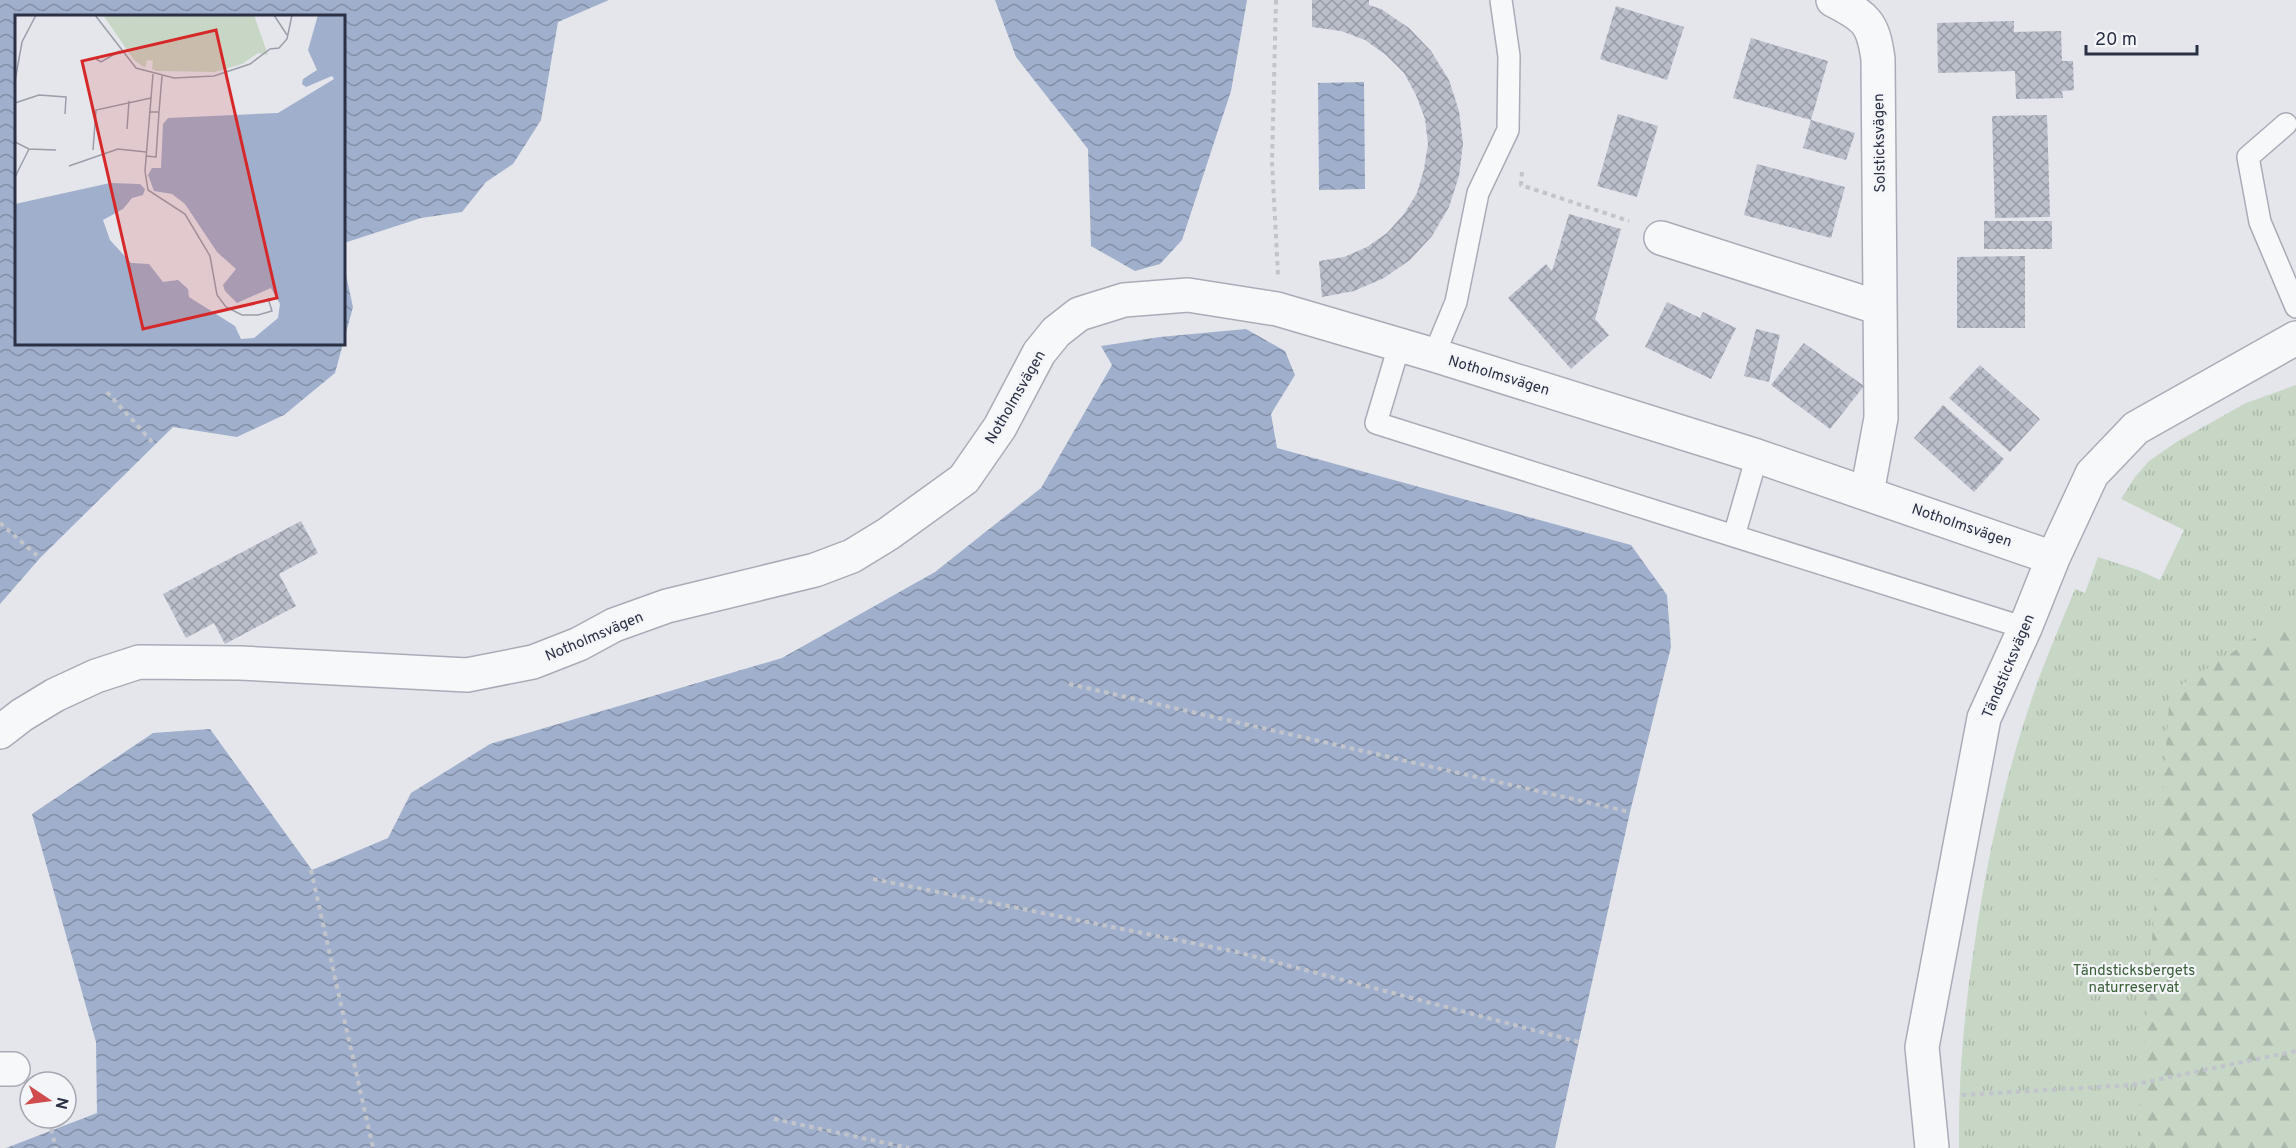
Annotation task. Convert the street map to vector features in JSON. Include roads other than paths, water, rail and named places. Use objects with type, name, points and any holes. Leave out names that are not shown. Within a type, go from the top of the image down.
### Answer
[{"type":"street","name":"Solsticksvägen","points":[[1833,0],[1862,17],[1871,26],[1878,59],[1881,418],[1867,493]]},
{"type":"street","points":[[1661,238],[1881,308]]},
{"type":"street","name":"Notholmsvägen","points":[[0,732],[55,696],[96,676],[139,662],[240,663],[467,675],[533,662],[579,644],[614,625],[667,606],[815,570],[852,556],[888,534],[964,479],[1000,427],[1039,353],[1056,332],[1079,314],[1124,300],[1188,295],[1277,309],[1434,355],[1757,456],[2053,558]]},
{"type":"street","name":"Tändsticksvägen","points":[[1932,1148],[1922,1047],[1984,718],[2025,628],[2053,558],[2092,474],[2136,428],[2296,338]]},
{"type":"lane","points":[[1434,355],[1456,302],[1478,193],[1508,130],[1509,56],[1501,0]]},
{"type":"lane","points":[[2286,124],[2248,157],[2260,222],[2296,307]]},
{"type":"lane","points":[[1399,346],[1376,423],[2025,628]]},
{"type":"lane","points":[[1734,536],[1757,456]]},
{"type":"water","points":[[0,0],[609,0],[558,22],[541,120],[513,164],[486,182],[462,212],[421,218],[345,243],[345,15],[15,15],[15,345],[343,345],[335,373],[284,415],[237,437],[173,427],[40,558],[0,604]]},
{"type":"water","points":[[995,0],[1247,0],[1231,91],[1182,240],[1160,264],[1135,271],[1091,246],[1088,149],[1016,57]]},
{"type":"water","points":[[1364,82],[1365,189],[1319,190],[1318,83]]},
{"type":"water","points":[[345,271],[353,307],[345,336]]},
{"type":"water","points":[[1246,329],[1285,351],[1295,375],[1271,414],[1277,448],[1631,545],[1667,595],[1671,647],[1630,812],[1555,1148],[6,1148],[53,1130],[78,1130],[78,1120],[97,1113],[96,1042],[32,814],[153,733],[210,729],[312,870],[388,838],[411,793],[490,744],[782,658],[935,572],[1041,488],[1112,365],[1101,346],[1160,337]]},
{"type":"park label","name":"Tändsticksbergets naturreservat","points":[[2134,978]]}]
